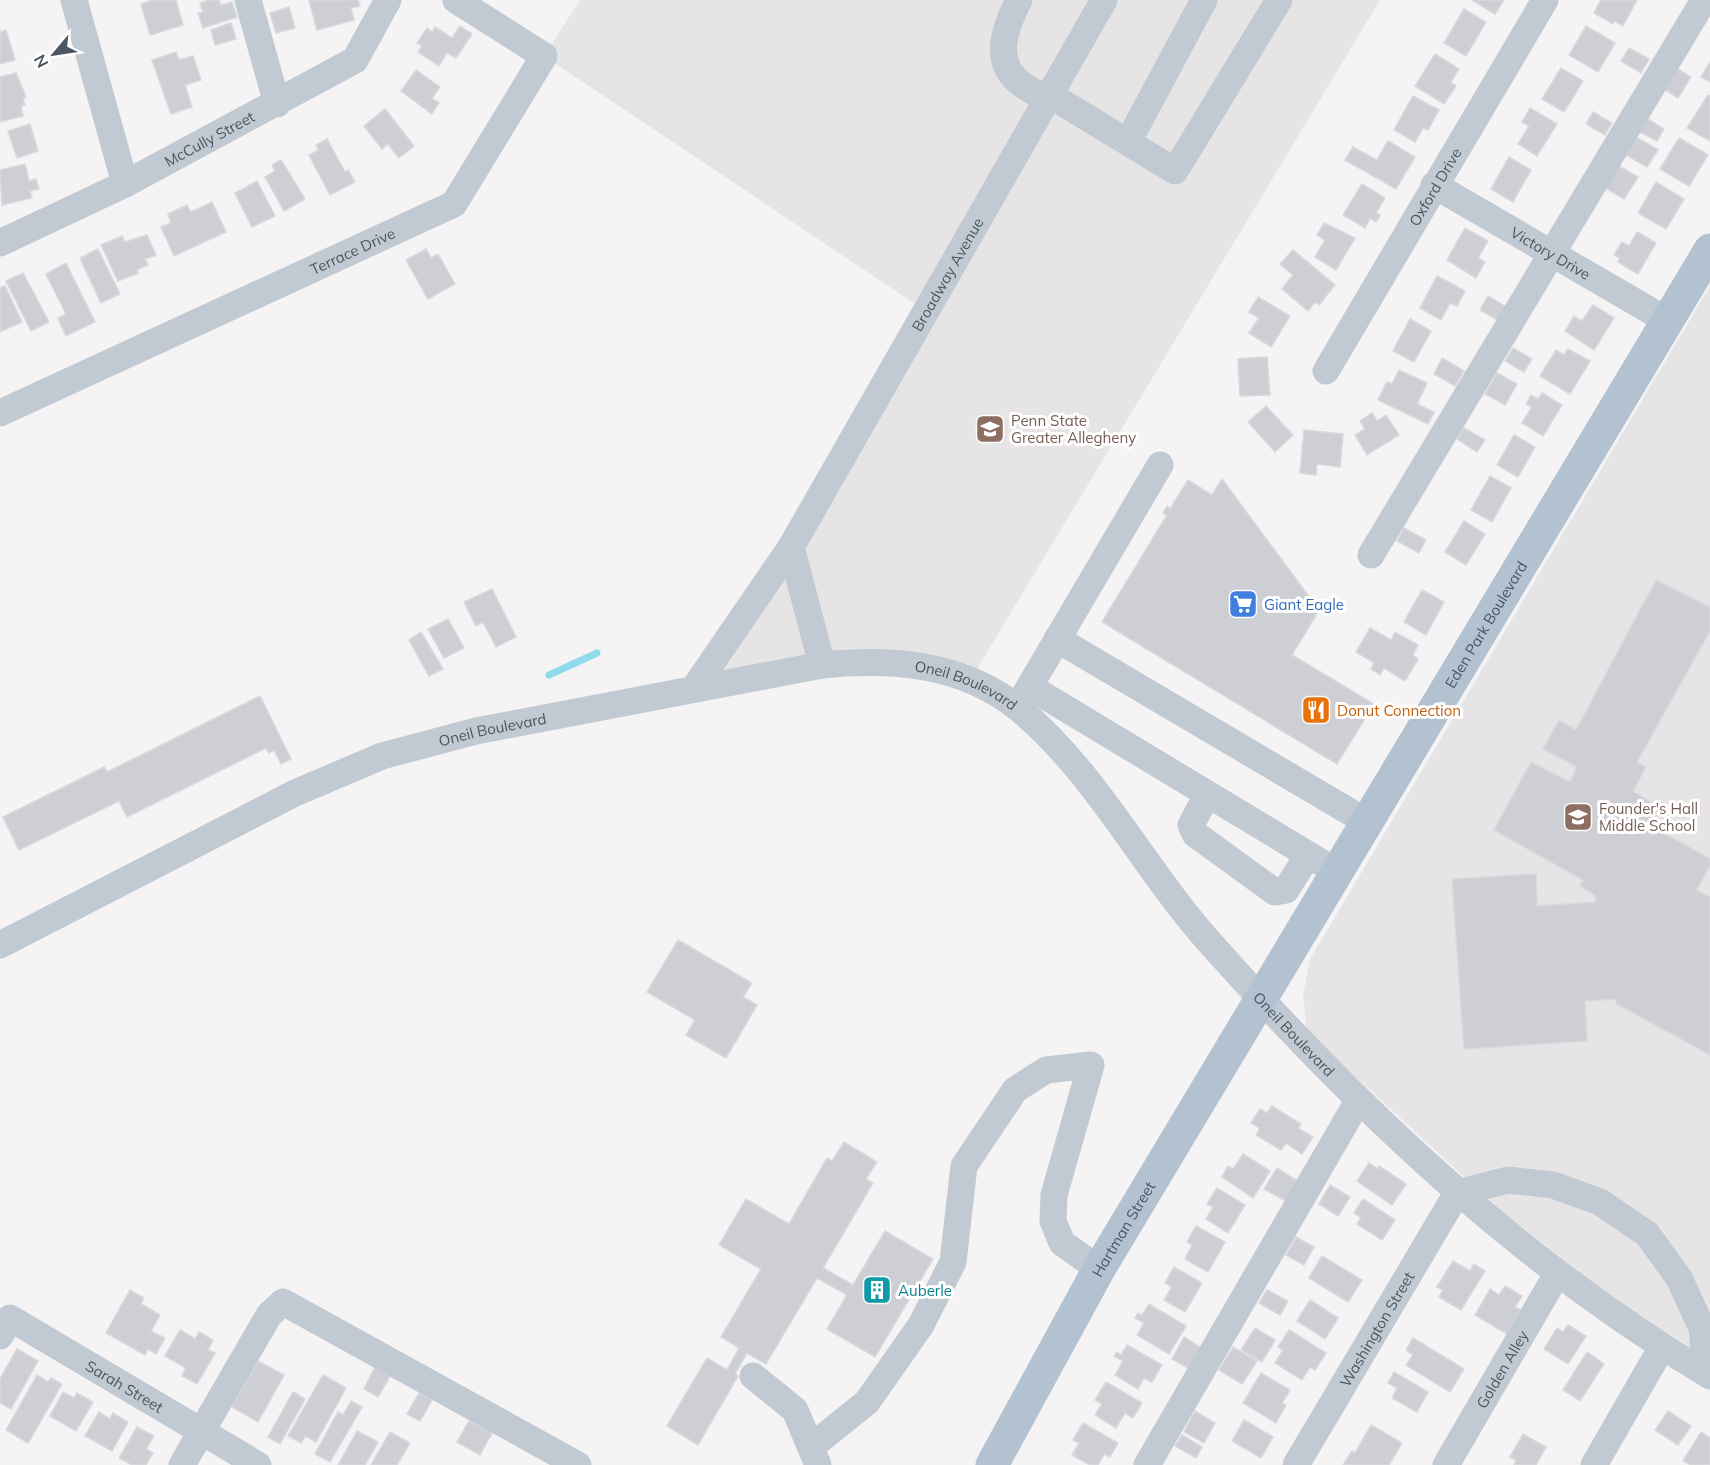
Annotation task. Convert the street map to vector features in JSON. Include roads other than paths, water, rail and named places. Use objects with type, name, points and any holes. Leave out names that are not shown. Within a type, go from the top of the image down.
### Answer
[{"type":"main road","name":"Eden Park Boulevard","points":[[1262,998],[1710,250]]},
{"type":"main road","name":"Hartman Street","points":[[992,1465],[1099,1269],[1262,998]]},
{"type":"street","points":[[74,0],[125,184]]},
{"type":"street","points":[[248,0],[277,104]]},
{"type":"street","name":"McCully Street","points":[[0,243],[125,184],[355,60],[388,0]]},
{"type":"street","name":"Terrace Drive","points":[[0,413],[454,204],[544,56],[456,0]]},
{"type":"street","points":[[1019,0],[1009,21],[1003,46],[1006,67],[1018,82],[1049,97],[1175,171],[1279,0]]},
{"type":"street","name":"Broadway Avenue","points":[[695,687],[791,547],[1104,0]]},
{"type":"street","points":[[1128,142],[1204,0]]},
{"type":"street","name":"Oxford Drive","points":[[1326,371],[1545,0]]},
{"type":"street","points":[[1371,555],[1704,0]]},
{"type":"street","name":"Victory Drive","points":[[1434,185],[1668,321]]},
{"type":"street","points":[[1160,465],[1023,697],[1207,795],[1337,872]]},
{"type":"street","points":[[791,547],[822,665]]},
{"type":"street","points":[[1057,639],[1367,822]]},
{"type":"street","name":"Oneil Boulevard","points":[[0,945],[295,793],[382,756],[476,731],[695,687],[822,665],[867,660],[922,664],[1023,697],[1061,750],[1210,943],[1358,1101],[1457,1193],[1557,1274],[1662,1347],[1709,1373]]},
{"type":"street","points":[[1207,795],[1191,825],[1195,834],[1275,892],[1286,890],[1308,855]]},
{"type":"street","points":[[753,1376],[795,1410],[814,1456],[867,1402],[921,1325],[952,1262],[964,1166],[1015,1090],[1046,1070],[1091,1065],[1054,1195],[1053,1221],[1062,1242],[1099,1269]]},
{"type":"street","points":[[1147,1465],[1358,1101]]},
{"type":"street","points":[[1457,1193],[1508,1180],[1553,1185],[1600,1202],[1647,1234],[1679,1278],[1702,1328],[1709,1373]]},
{"type":"street","name":"Washington Street","points":[[1296,1465],[1457,1193]]},
{"type":"street","name":"Golden Alley","points":[[1446,1465],[1557,1274]]},
{"type":"street","points":[[182,1465],[269,1315],[284,1302],[555,1458]]},
{"type":"street","name":"Sarah Street","points":[[0,1336],[10,1318],[258,1465]]},
{"type":"street","points":[[1594,1465],[1662,1347]]},
{"type":"waterway","points":[[549,675],[597,653]]},
{"type":"place","name":"Penn State Greater Allegheny","points":[[990,429]]},
{"type":"place","name":"Giant Eagle","points":[[1243,604]]},
{"type":"place","name":"Donut Connection","points":[[1316,710]]},
{"type":"place","name":"Founder's Hall Middle School","points":[[1578,817]]},
{"type":"place","name":"Auberle","points":[[877,1290]]}]
